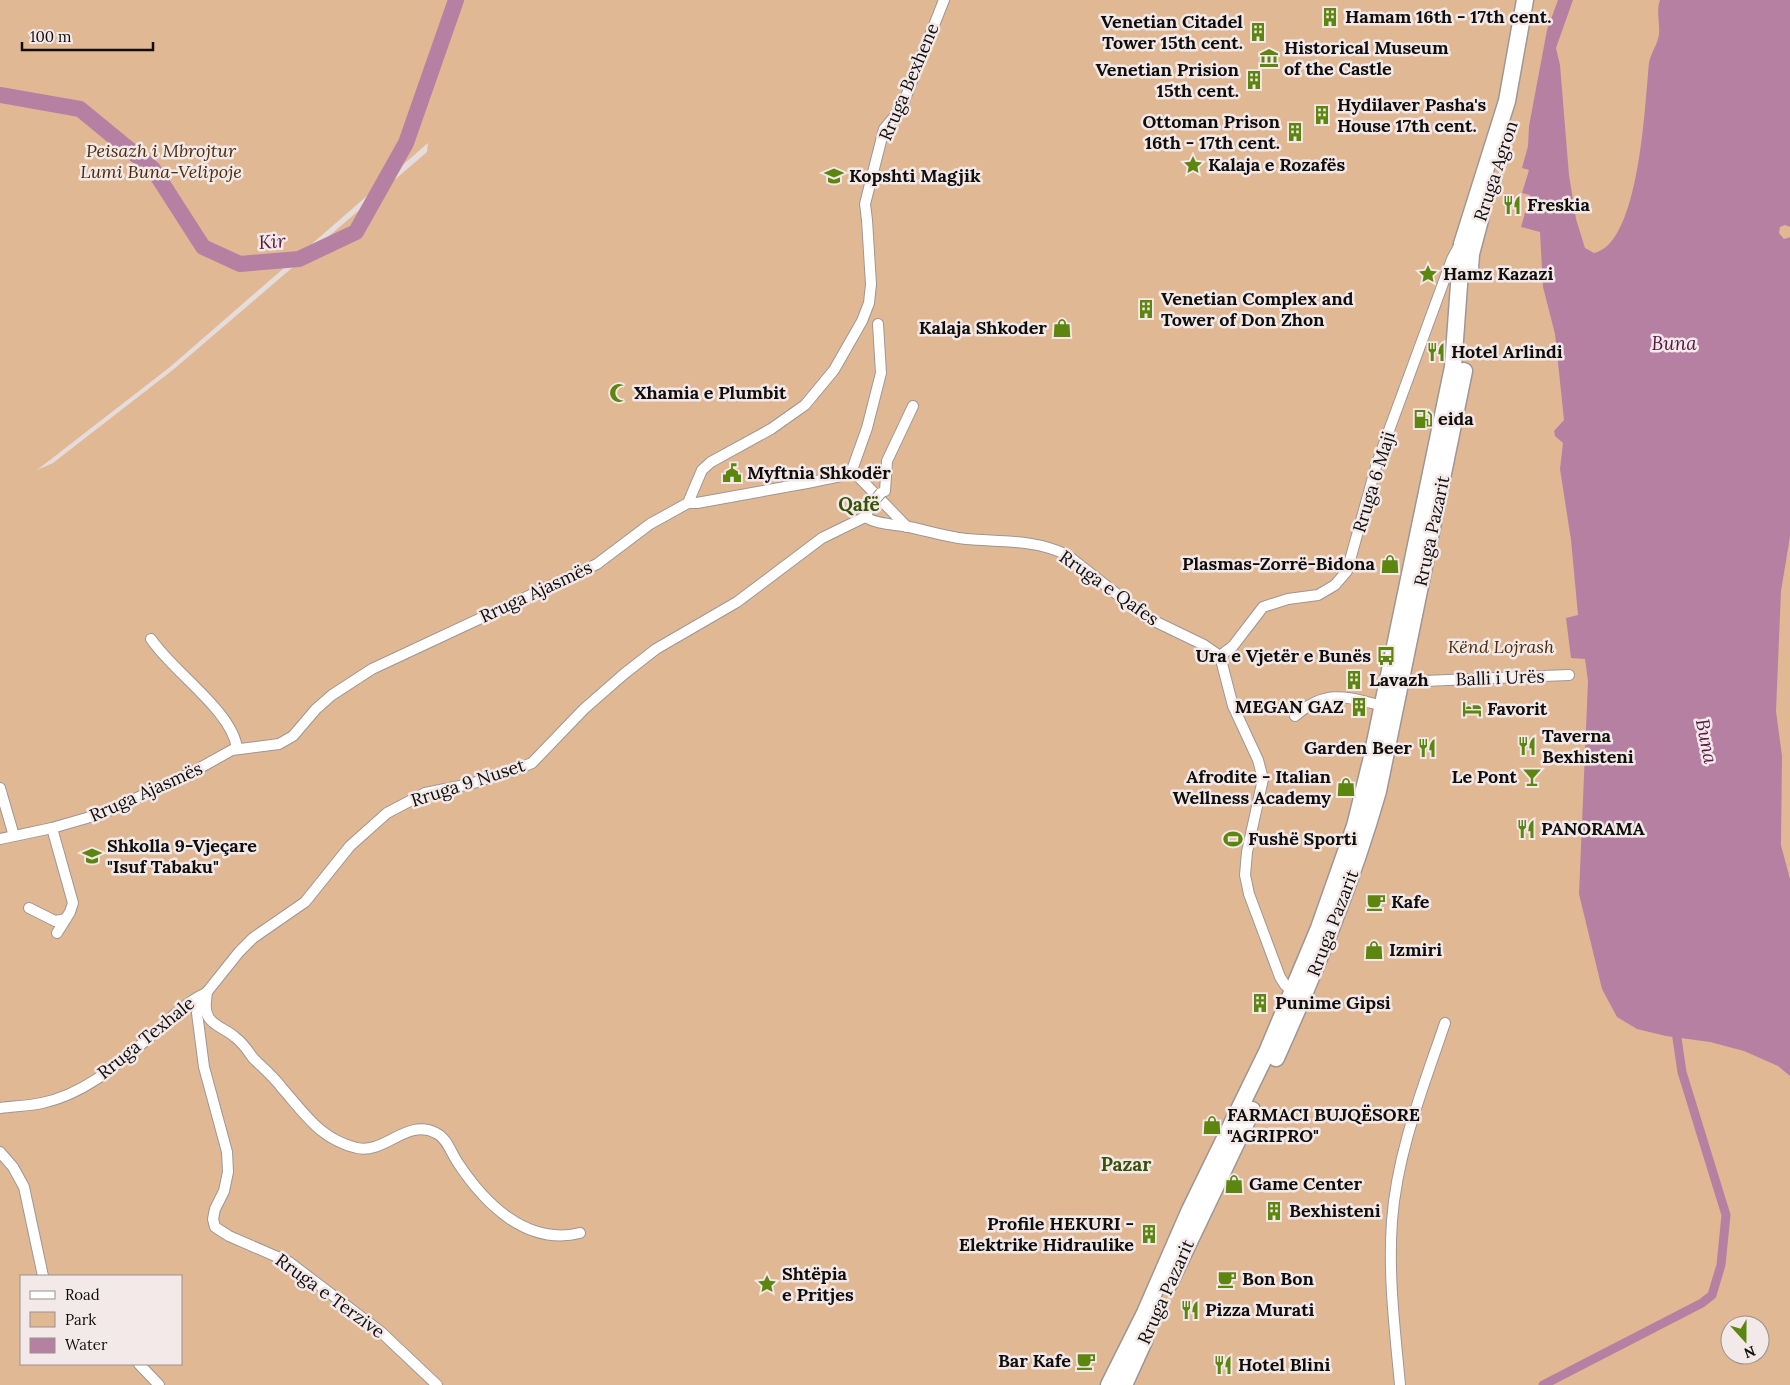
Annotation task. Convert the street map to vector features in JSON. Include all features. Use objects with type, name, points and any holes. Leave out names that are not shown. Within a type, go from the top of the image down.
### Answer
[{"type":"main road","name":"Rruga Agron","points":[[1455,355],[1462,244],[1507,101],[1525,0]]},
{"type":"main road","name":"Rruga Agron","points":[[1467,343],[1471,254],[1514,112],[1535,16],[1536,0]]},
{"type":"main road","name":"Rruga Pazarit","points":[[1124,1385],[1162,1298],[1256,1101],[1333,928],[1363,844],[1378,791],[1455,418],[1467,343]]},
{"type":"main road","name":"Rruga Pazarit","points":[[1109,1385],[1145,1313],[1189,1212],[1246,1097],[1328,906],[1355,826],[1455,355]]},
{"type":"street","name":"Rruga Bexhene","points":[[688,503],[702,470],[711,462],[779,424],[813,397],[841,361],[862,321],[869,303],[870,284],[868,220],[864,204],[884,129],[901,109],[944,0]]},
{"type":"street","name":"Rruga 6 Maji","points":[[1220,656],[1233,646],[1263,608],[1288,598],[1318,595],[1335,585],[1347,571],[1377,463],[1452,259],[1462,244]]},
{"type":"street","points":[[878,324],[881,373],[867,428],[852,470],[907,526]]},
{"type":"street","points":[[865,517],[873,502],[883,492],[888,461],[913,406]]},
{"type":"street","name":"Rruga Ajasmës","points":[[0,839],[52,828],[104,813],[189,774],[237,748],[271,747],[287,741],[332,695],[372,670],[597,564],[650,524],[688,503],[780,489],[841,476],[852,470]]},
{"type":"street","name":"Rruga e Qafes","points":[[865,517],[890,525],[907,526],[964,539],[1030,543],[1058,550],[1146,617],[1204,645],[1220,656]]},
{"type":"street","name":"Rruga 9 Nuset","points":[[207,992],[242,948],[253,938],[305,902],[350,846],[387,814],[425,793],[470,784],[518,770],[532,763],[590,704],[656,649],[737,602],[822,538],[865,517]]},
{"type":"street","points":[[150,639],[181,676],[214,707],[230,730],[237,748]]},
{"type":"street","points":[[1220,656],[1233,706],[1258,760],[1263,779],[1245,867],[1246,884],[1280,977],[1292,991]]},
{"type":"street","name":"Balli i Urës","points":[[1400,682],[1569,675]]},
{"type":"street","points":[[1295,716],[1313,704],[1336,695],[1382,706]]},
{"type":"street","points":[[0,788],[14,836]]},
{"type":"street","points":[[52,828],[73,903],[57,933]]},
{"type":"street","points":[[29,908],[55,922],[66,919]]},
{"type":"street","points":[[207,992],[206,1010],[209,1019],[236,1037],[283,1088],[302,1114],[325,1133],[344,1144],[365,1149],[378,1146],[409,1131],[436,1132],[443,1138],[458,1164],[477,1188],[516,1224],[530,1231],[552,1236],[580,1233]]},
{"type":"street","name":"Rruga Texhale","points":[[0,1108],[41,1104],[60,1098],[80,1088],[119,1064],[183,1007],[207,992]]},
{"type":"street","name":"Rruga e Terzive","points":[[207,992],[199,1002],[197,1013],[199,1035],[204,1067],[227,1152],[228,1172],[224,1191],[215,1209],[213,1220],[215,1227],[229,1236],[289,1262],[381,1332],[436,1385]]},
{"type":"street","points":[[1400,1385],[1391,1292],[1392,1220],[1398,1178],[1410,1127],[1446,1023]]},
{"type":"street","points":[[0,1152],[13,1167],[24,1187],[43,1275]]},
{"type":"street","points":[[140,1365],[159,1385]]},
{"type":"green space","points":[[0,0],[1790,0],[1790,1385],[0,1385]],"holes":[[[428,143],[427,152],[174,369],[53,463],[37,470],[170,367]]]},
{"type":"water","name":"Buna","points":[[1558,0],[1573,0],[1556,48],[1560,65],[1569,175],[1576,219],[1585,248],[1594,253],[1609,244],[1621,225],[1631,199],[1642,137],[1649,63],[1659,34],[1658,8],[1660,0],[1790,0],[1790,227],[1785,225],[1780,227],[1779,233],[1784,239],[1790,237],[1790,537],[1781,591],[1776,711],[1782,756],[1781,845],[1790,879],[1790,1076],[1778,1066],[1744,1051],[1710,1042],[1666,1036],[1637,1029],[1617,1017],[1602,989],[1579,894],[1588,681],[1585,659],[1571,658],[1566,618],[1578,615],[1571,540],[1560,469],[1563,443],[1555,436],[1554,431],[1564,420],[1555,334],[1543,287],[1540,232],[1521,227],[1530,195],[1522,193],[1529,170],[1522,168],[1528,146],[1529,126],[1547,30]]},
{"type":"waterway","name":"Kir","points":[[0,95],[80,109],[153,169],[203,247],[240,264],[299,259],[356,232],[406,143],[456,0]]},
{"type":"waterway","points":[[1543,1385],[1702,1303],[1712,1295],[1721,1265],[1726,1215],[1682,1072],[1677,1038]]},
{"type":"place","name":"Hamam 16th - 17th cent.","points":[[1330,17]]},
{"type":"place","name":"Venetian Citadel Tower 15th cent.","points":[[1258,32]]},
{"type":"place","name":"Historical Museum of the Castle","points":[[1269,58]]},
{"type":"place","name":"Venetian Prision 15th cent.","points":[[1254,80]]},
{"type":"place","name":"Hydilaver Pasha's House 17th cent.","points":[[1322,115]]},
{"type":"place","name":"Ottoman Prison 16th - 17th cent.","points":[[1295,132]]},
{"type":"place","name":"Kalaja e Rozafës","points":[[1193,165]]},
{"type":"place","name":"Kopshti Magjik","points":[[834,176]]},
{"type":"place","name":"Freskia","points":[[1512,205]]},
{"type":"place","name":"Hamz Kazazi","points":[[1428,274]]},
{"type":"place","name":"Venetian Complex and Tower of Don Zhon","points":[[1146,309]]},
{"type":"place","name":"Kalaja Shkoder","points":[[1062,328]]},
{"type":"place","name":"Hotel Arlindi","points":[[1436,352]]},
{"type":"place","name":"Xhamia e Plumbit","points":[[619,393]]},
{"type":"place","name":"eida","points":[[1423,419]]},
{"type":"place","name":"Myftnia Shkodër","points":[[732,473]]},
{"type":"place","name":"Plasmas-Zorrë-Bidona","points":[[1390,564]]},
{"type":"place","name":"Ura e Vjetër e Bunës","points":[[1386,656]]},
{"type":"place","name":"Lavazh","points":[[1354,680]]},
{"type":"place","name":"MEGAN GAZ","points":[[1359,707]]},
{"type":"place","name":"Favorit","points":[[1472,709]]},
{"type":"place","name":"Taverna Bexhisteni","points":[[1527,746]]},
{"type":"place","name":"Garden Beer","points":[[1427,748]]},
{"type":"place","name":"Le Pont","points":[[1532,777]]},
{"type":"place","name":"Afrodite - Italian Wellness Academy","points":[[1346,787]]},
{"type":"place","name":"PANORAMA","points":[[1526,829]]},
{"type":"place","name":"Fushë Sporti","points":[[1233,839]]},
{"type":"place","name":"Shkolla 9-Vjeçare \"Isuf Tabaku\"","points":[[92,856]]},
{"type":"place","name":"Kafe","points":[[1376,902]]},
{"type":"place","name":"Izmiri","points":[[1374,950]]},
{"type":"place","name":"Punime Gipsi","points":[[1260,1003]]},
{"type":"place","name":"FARMACI BUJQËSORE \"AGRIPRO\"","points":[[1212,1125]]},
{"type":"place","name":"Game Center","points":[[1234,1184]]},
{"type":"place","name":"Bexhisteni","points":[[1274,1211]]},
{"type":"place","name":"Profile HEKURI - Elektrike Hidraulike","points":[[1149,1234]]},
{"type":"place","name":"Bon Bon","points":[[1227,1279]]},
{"type":"place","name":"Shtëpia e Pritjes","points":[[767,1284]]},
{"type":"place","name":"Pizza Murati","points":[[1190,1310]]},
{"type":"place","name":"Bar Kafe","points":[[1086,1361]]},
{"type":"place","name":"Hotel Blini","points":[[1223,1365]]},
{"type":"district","name":"Qafë","points":[[859,504]]},
{"type":"district","name":"Pazar","points":[[1126,1164]]},
{"type":"park label","name":"Peisazh i Mbrojtur Lumi Buna-Velipoje","points":[[161,161]]},
{"type":"park label","name":"Kënd Lojrash","points":[[1501,647]]}]
